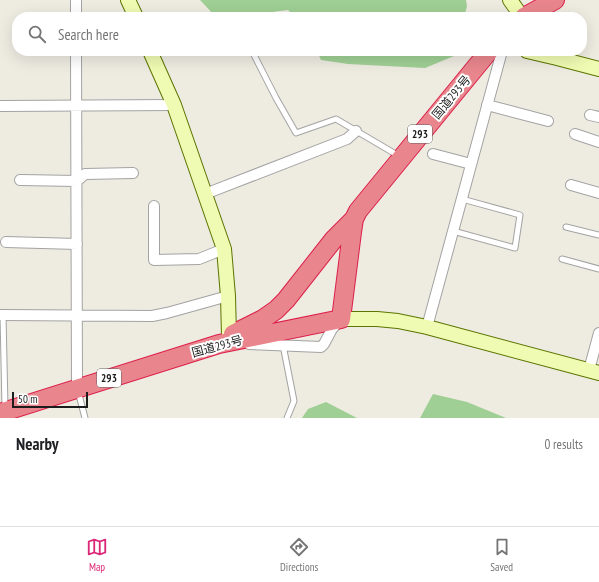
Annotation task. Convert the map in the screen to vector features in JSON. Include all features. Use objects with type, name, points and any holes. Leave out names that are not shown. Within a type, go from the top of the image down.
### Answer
[{"type":"highway","points":[[532,12],[555,0]]},
{"type":"highway","name":"国道293号","points":[[225,340],[263,319],[276,310],[286,300],[334,239],[354,219],[367,199],[485,56]]},
{"type":"highway","name":"国道293号","points":[[3,412],[225,340],[341,319],[354,219]]},
{"type":"street","points":[[76,0],[76,12]]},
{"type":"street","points":[[128,0],[134,12]]},
{"type":"street","points":[[510,0],[519,12]]},
{"type":"street","points":[[76,56],[77,388]]},
{"type":"street","points":[[152,56],[174,105],[224,249],[228,296],[225,340],[234,344],[321,347],[332,329],[341,319],[356,318],[391,320],[427,327],[594,372],[599,333]]},
{"type":"street","points":[[427,327],[501,56]]},
{"type":"street","points":[[556,56],[599,69]]},
{"type":"street","points":[[0,106],[174,105]]},
{"type":"street","points":[[487,105],[548,121]]},
{"type":"street","points":[[205,194],[347,139],[356,131]]},
{"type":"street","points":[[575,134],[599,142]]},
{"type":"street","points":[[433,154],[471,164]]},
{"type":"street","points":[[20,180],[77,181],[85,174],[134,173]]},
{"type":"street","points":[[571,185],[599,193]]},
{"type":"street","points":[[154,206],[154,260],[199,259],[224,249]]},
{"type":"street","points":[[6,242],[77,244]]},
{"type":"street","points":[[1,315],[152,316],[228,296]]},
{"type":"lane","points":[[255,56],[296,133],[336,119],[401,157]]},
{"type":"lane","points":[[454,231],[515,248],[520,215],[462,199]]},
{"type":"lane","points":[[566,227],[599,235]]},
{"type":"lane","points":[[562,259],[599,269]]},
{"type":"lane","points":[[1,315],[4,401],[3,412]]},
{"type":"lane","points":[[283,345],[294,402],[287,418]]},
{"type":"lane","points":[[77,388],[85,418]]},
{"type":"green space","points":[[200,0],[466,0],[467,6],[465,12],[290,12],[288,10],[272,12],[211,12]]},
{"type":"green space","points":[[319,56],[454,56],[425,68],[348,64],[321,60]]},
{"type":"green space","points":[[433,394],[467,402],[506,418],[420,418]]},
{"type":"green space","points":[[326,402],[357,418],[302,418],[308,409]]}]
